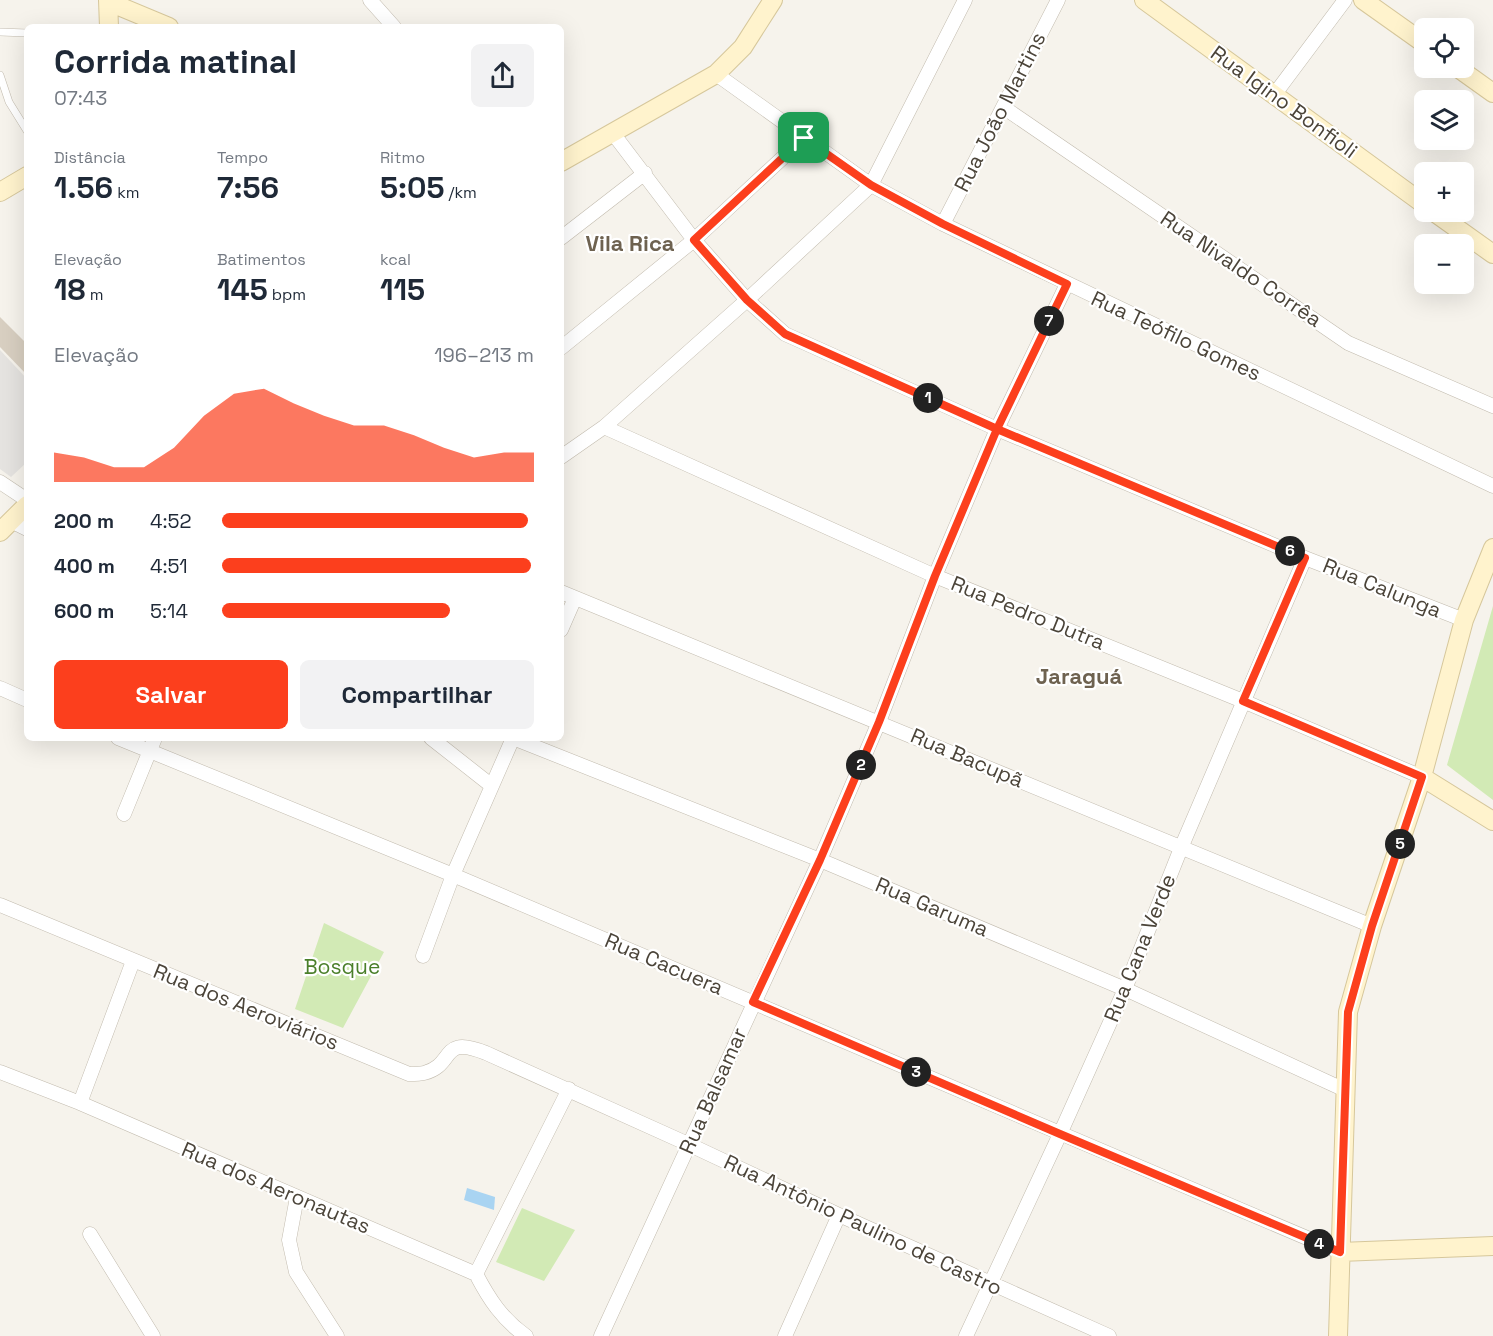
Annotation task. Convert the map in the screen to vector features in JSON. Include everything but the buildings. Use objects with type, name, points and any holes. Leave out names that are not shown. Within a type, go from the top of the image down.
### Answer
[{"type":"street","points":[[370,0],[391,24]]},
{"type":"street","points":[[564,160],[716,74],[743,47],[773,0]]},
{"type":"street","points":[[564,453],[604,427],[747,300],[871,185],[965,0]]},
{"type":"street","name":"Rua João Martins","points":[[943,224],[1058,0]]},
{"type":"street","name":"Rua Igino Bonfioli","points":[[1144,0],[1414,197]]},
{"type":"street","points":[[1274,95],[1345,0]]},
{"type":"street","points":[[1363,0],[1414,36]]},
{"type":"street","points":[[109,24],[109,1],[162,24]]},
{"type":"street","name":"Rua Teófilo Gomes","points":[[716,74],[871,185],[943,224],[1493,486]]},
{"type":"street","points":[[1472,78],[1493,93]]},
{"type":"street","name":"Rua Nivaldo Corrêa","points":[[1003,106],[1348,343],[1493,406]]},
{"type":"street","name":"Rua Calunga","points":[[612,132],[694,240],[747,300],[785,334],[997,429],[1305,558],[1464,620]]},
{"type":"street","points":[[564,346],[694,240],[804,138]]},
{"type":"street","points":[[564,236],[645,173]]},
{"type":"street","points":[[0,192],[24,178]]},
{"type":"street","points":[[1448,222],[1493,254]]},
{"type":"street","name":"Rua Balsamar","points":[[601,1336],[820,860],[879,722],[935,576],[997,429],[1067,284]]},
{"type":"street","name":"Rua Pedro Dutra","points":[[604,427],[935,576],[1243,701],[1422,777]]},
{"type":"street","points":[[0,482],[24,498]]},
{"type":"street","points":[[12,527],[24,509]]},
{"type":"street","name":"Rua Cana Verde","points":[[966,1336],[1125,989],[1181,848],[1305,558]]},
{"type":"street","points":[[1338,1336],[1348,1012],[1372,926],[1422,777],[1464,620],[1491,558]]},
{"type":"street","name":"Rua Bacupã","points":[[564,593],[1372,926]]},
{"type":"street","points":[[564,623],[575,598]]},
{"type":"street","points":[[0,688],[24,699]]},
{"type":"street","name":"Rua Cacuera","points":[[135,741],[152,744],[453,875],[1340,1252]]},
{"type":"street","points":[[435,741],[492,786]]},
{"type":"street","points":[[423,956],[453,875],[512,741]]},
{"type":"street","name":"Rua Garuma","points":[[521,741],[820,860],[1125,989],[1345,1090]]},
{"type":"street","points":[[124,814],[152,744]]},
{"type":"street","points":[[1422,777],[1493,821]]},
{"type":"street","name":"Rua dos Aeroviários","points":[[0,905],[410,1074],[424,1073],[436,1067],[451,1050],[460,1046],[471,1047],[486,1053]]},
{"type":"street","points":[[80,1103],[133,961]]},
{"type":"street","name":"Rua Antônio Paulino de Castro","points":[[486,1053],[990,1284],[1109,1336]]},
{"type":"street","name":"Rua dos Aeronautas","points":[[0,1072],[80,1103],[476,1274]]},
{"type":"street","points":[[526,1336],[502,1316],[487,1296],[476,1274],[568,1089]]},
{"type":"street","points":[[297,1197],[289,1240],[296,1272],[337,1336]]},
{"type":"street","points":[[785,1336],[839,1215]]},
{"type":"street","points":[[90,1234],[153,1336]]},
{"type":"street","points":[[1340,1252],[1493,1246]]},
{"type":"lane","points":[[0,32],[24,33]]},
{"type":"lane","points":[[0,75],[9,102],[24,126]]},
{"type":"green space","points":[[1493,606],[1493,800],[1447,765]]},
{"type":"green space","name":"Bosque","points":[[324,923],[384,952],[343,1028],[295,1009]]},
{"type":"green space","points":[[522,1208],[575,1230],[544,1281],[496,1262]]},
{"type":"shaded area","points":[[0,350],[24,376],[24,465],[11,477],[0,469]]},
{"type":"water","points":[[467,1188],[495,1197],[494,1210],[464,1200]]},
{"type":"district","name":"Vila Rica","points":[[630,243]]},
{"type":"district","name":"Jaraguá","points":[[1079,676]]},
{"type":"route","points":[[804,138],[694,240],[747,300],[785,334],[997,429],[935,576],[879,722],[820,860],[753,1002],[1340,1252],[1348,1012],[1372,926],[1422,777],[1243,701],[1305,558],[997,429],[1067,284],[943,224],[871,185],[804,138]]}]
